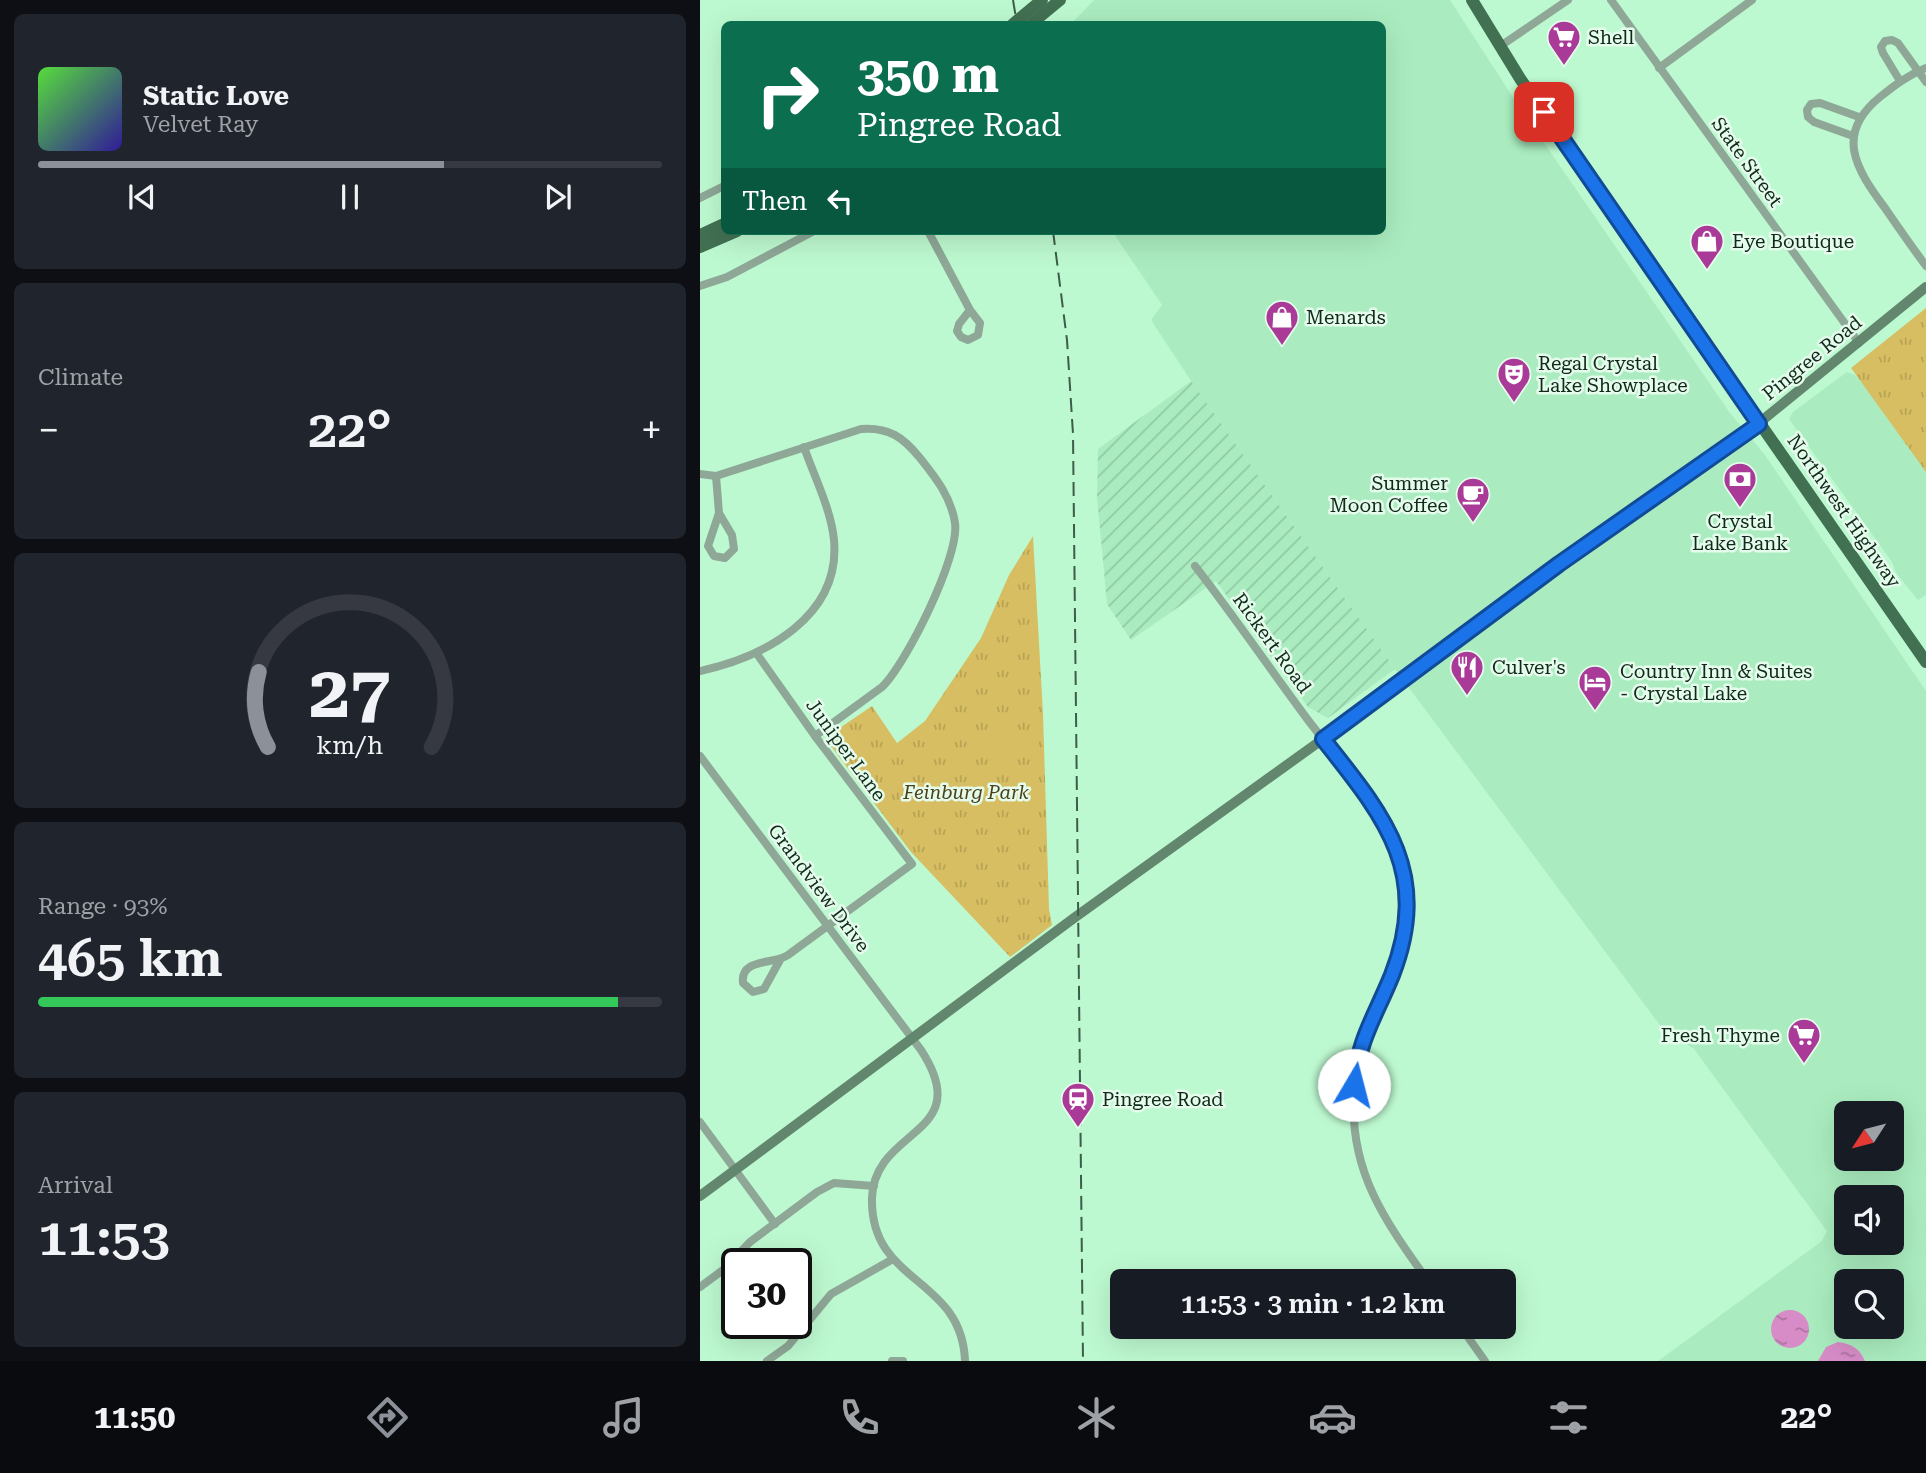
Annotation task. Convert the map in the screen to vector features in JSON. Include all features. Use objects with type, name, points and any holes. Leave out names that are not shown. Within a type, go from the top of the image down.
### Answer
[{"type":"main road","points":[[1017,21],[1042,0]]},
{"type":"main road","points":[[1035,21],[1060,0]]},
{"type":"main road","name":"Northwest Highway","points":[[1472,0],[1499,47],[1926,662]]},
{"type":"main road","points":[[700,234],[721,225]]},
{"type":"main road","points":[[700,247],[728,235]]},
{"type":"street","points":[[1499,47],[1568,0]]},
{"type":"street","name":"State Street","points":[[1611,0],[1859,343]]},
{"type":"street","points":[[1659,68],[1752,0]]},
{"type":"street","points":[[1900,80],[1883,53],[1881,47],[1885,41],[1898,43],[1922,70],[1926,82]]},
{"type":"street","points":[[1922,70],[1900,80],[1859,117],[1853,136],[1854,157],[1864,180],[1926,266]]},
{"type":"street","points":[[1853,136],[1814,122],[1808,117],[1807,110],[1811,104],[1820,103],[1859,117]]},
{"type":"street","points":[[700,198],[721,188]]},
{"type":"street","points":[[700,286],[727,276],[806,235]]},
{"type":"street","points":[[930,235],[970,310]]},
{"type":"street","name":"Pingree Road","points":[[700,1196],[1074,918],[1323,739],[1567,558],[1759,424],[1926,287]]},
{"type":"street","points":[[700,474],[716,476],[861,429],[876,428],[901,436],[944,491],[952,508],[956,527],[949,564],[891,678],[854,709],[815,736]]},
{"type":"street","points":[[700,671],[757,654],[785,638],[820,602],[832,575],[834,539],[804,447]]},
{"type":"street","points":[[716,476],[719,513],[708,546],[714,556],[726,558],[734,550],[735,543],[719,513]]},
{"type":"street","name":"Rickert Road","points":[[1195,566],[1366,795],[1393,838],[1402,861],[1408,910],[1404,936],[1392,974],[1360,1047],[1354,1085],[1353,1131],[1362,1172],[1374,1198],[1397,1238],[1419,1269]]},
{"type":"street","name":"Juniper Lane","points":[[757,654],[912,864],[828,926]]},
{"type":"street","name":"Grandview Drive","points":[[700,756],[934,1072],[938,1086],[935,1107],[926,1124],[886,1158],[874,1186]]},
{"type":"street","points":[[780,960],[764,989],[753,992],[743,983],[743,972],[747,968],[780,960],[828,926]]},
{"type":"street","points":[[700,1122],[775,1224]]},
{"type":"street","points":[[700,1287],[723,1270],[750,1242],[817,1192],[834,1183],[874,1186],[873,1216],[878,1238],[893,1259],[947,1306],[958,1323],[965,1345],[965,1361]]},
{"type":"street","points":[[767,1361],[788,1346],[831,1294],[893,1259]]},
{"type":"street","points":[[1469,1339],[1485,1361]]},
{"type":"street","points":[[892,1361],[902,1361]]},
{"type":"shaded area","points":[[1094,0],[1450,0],[1518,105],[1730,413],[1765,455],[1926,691],[1926,1361],[1658,1361],[1822,1241],[1827,1231],[1694,1049],[1662,1028],[1395,669],[1191,381],[1151,320],[1162,305],[1115,235],[1386,235],[1386,21],[1074,21]]},
{"type":"shaded area","points":[[1847,372],[1855,375],[1869,392],[1926,471],[1926,595],[1918,600],[1896,573],[1892,562],[1789,419],[1793,412]]},
{"type":"shaded area","points":[[1191,381],[1395,669],[1328,718],[1308,707],[1216,581],[1131,640],[1107,604],[1097,497],[1098,449]]},
{"type":"green space","points":[[1926,308],[1926,472],[1851,368]]},
{"type":"green space","name":"Feinburg Park","points":[[1033,536],[1043,714],[1049,909],[1052,925],[1010,957],[911,852],[825,738],[872,706],[897,743],[925,721],[981,638],[1009,575]]},
{"type":"green space","points":[[1010,724],[1022,737],[997,761],[984,746]]},
{"type":"water","points":[[1790,1310],[1803,1316],[1809,1329],[1803,1342],[1790,1348],[1777,1342],[1771,1329],[1777,1316]]},
{"type":"water","points":[[1838,1342],[1854,1347],[1865,1361],[1818,1361],[1826,1347]]},
{"type":"railway","points":[[1013,0],[1016,21]]},
{"type":"railway","points":[[1054,235],[1067,340],[1073,434],[1083,1361]]},
{"type":"place","name":"Shell","points":[[1564,67]]},
{"type":"place","name":"Eye Boutique","points":[[1707,271]]},
{"type":"place","name":"Menards","points":[[1282,347]]},
{"type":"place","name":"Regal Crystal Lake Showplace","points":[[1514,404]]},
{"type":"place","name":"Crystal Lake Bank","points":[[1740,509]]},
{"type":"place","name":"Summer Moon Coffee","points":[[1473,524]]},
{"type":"place","name":"Culver's","points":[[1467,697]]},
{"type":"place","name":"Country Inn & Suites - Crystal Lake","points":[[1595,712]]},
{"type":"place","name":"Fresh Thyme","points":[[1804,1065]]},
{"type":"place","name":"Pingree Road","points":[[1078,1129]]},
{"type":"route","points":[[1354,1085],[1360,1047],[1392,974],[1404,936],[1408,910],[1407,885],[1393,838],[1366,795],[1323,739],[1559,564],[1759,424],[1544,112]]}]
